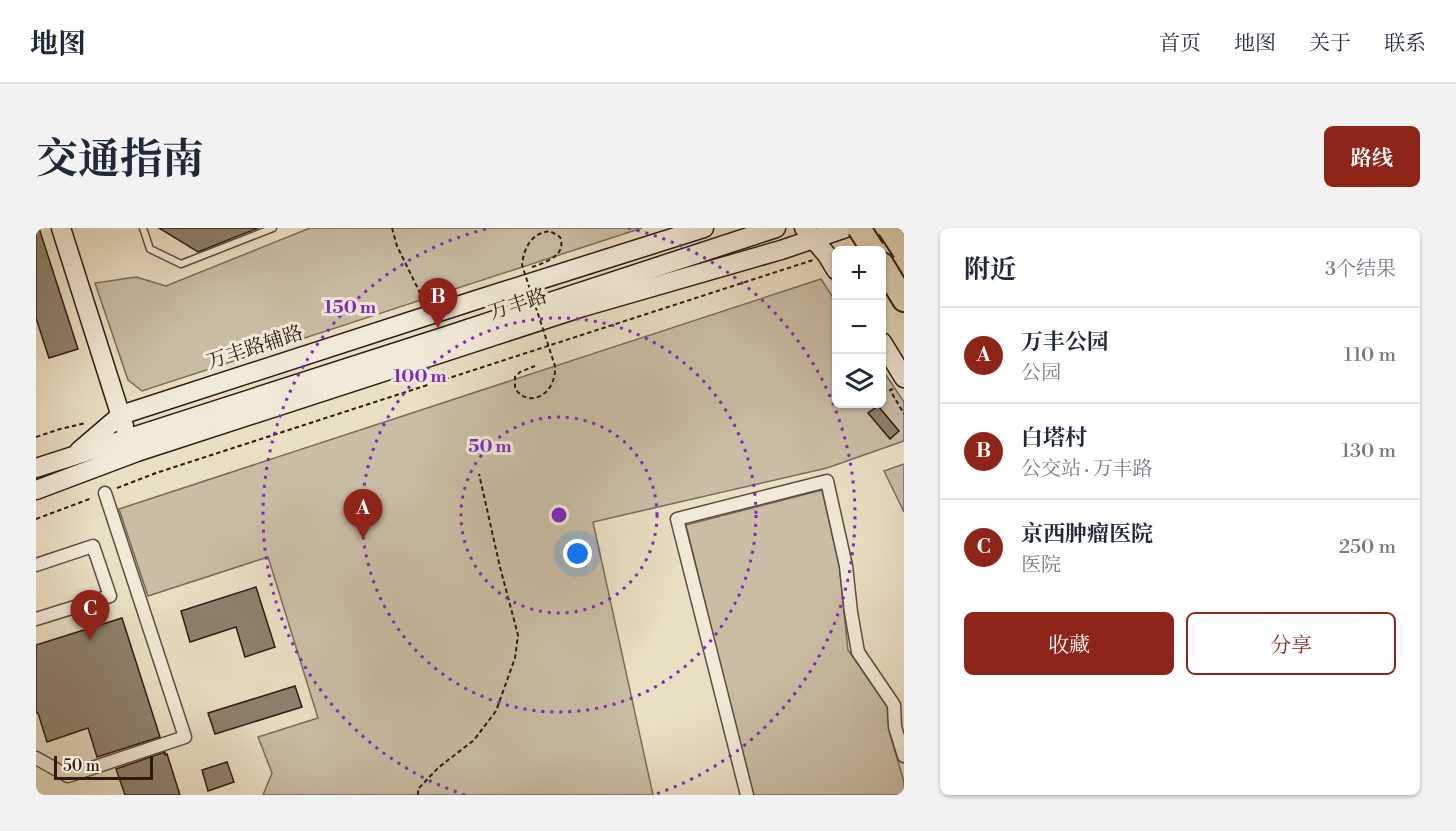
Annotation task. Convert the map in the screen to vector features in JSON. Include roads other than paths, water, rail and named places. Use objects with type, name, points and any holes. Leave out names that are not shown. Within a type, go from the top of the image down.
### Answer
[{"type":"highway","points":[[859,228],[870,246]]},
{"type":"highway","points":[[890,228],[904,252]]},
{"type":"highway","points":[[886,268],[904,300]]},
{"type":"main road","points":[[61,228],[128,439]]},
{"type":"main road","name":"万丰路辅路","points":[[71,457],[121,415],[704,228]]},
{"type":"main road","name":"万丰路","points":[[36,468],[776,228]]},
{"type":"main road","name":"万丰路","points":[[36,490],[137,452],[583,307],[781,250],[809,234],[846,228]]},
{"type":"main road","points":[[809,234],[832,263]]},
{"type":"main road","points":[[886,259],[904,252]]},
{"type":"main road","points":[[886,350],[901,382]]},
{"type":"street","points":[[747,795],[677,519],[827,481],[846,566],[850,612],[858,652],[894,705],[895,727],[904,756]]},
{"type":"street","points":[[36,758],[68,776],[185,737],[105,493]]},
{"type":"street","points":[[36,565],[93,546],[110,596],[36,620]]},
{"type":"lane","points":[[143,228],[150,249],[181,264],[273,228]]},
{"type":"place","name":"白塔村","points":[[438,328]]},
{"type":"place","name":"万丰公园","points":[[363,539]]},
{"type":"place","name":"京西肿瘤医院","points":[[90,640]]}]
